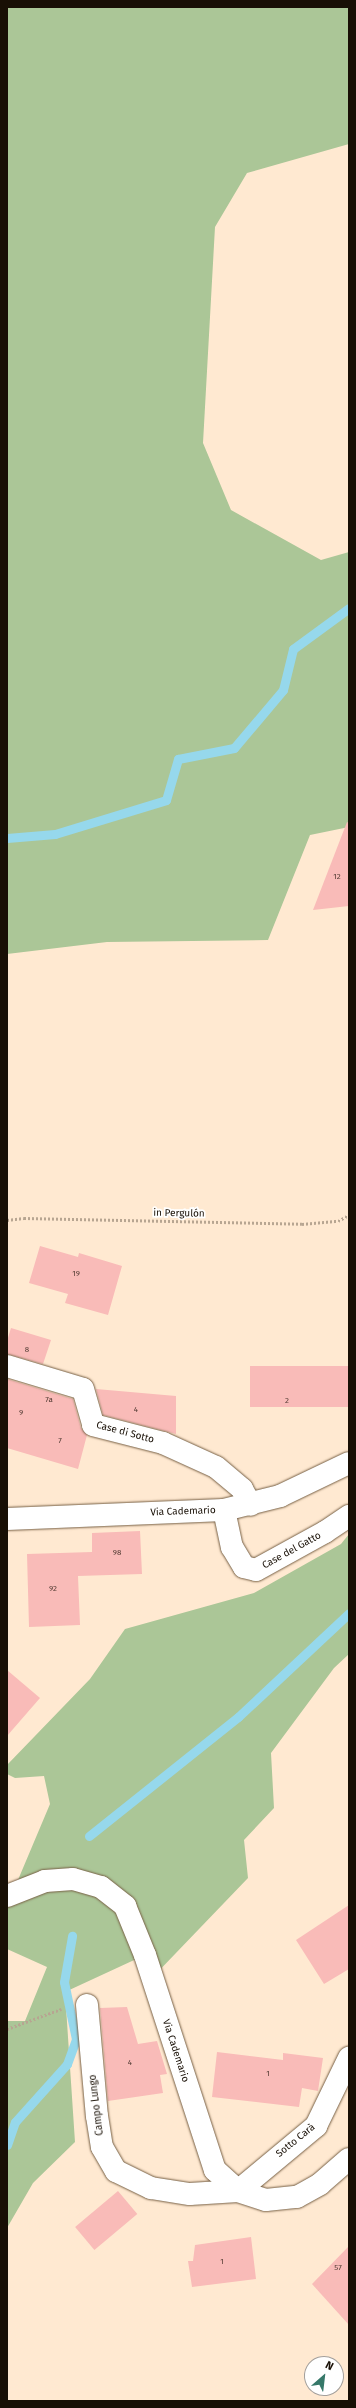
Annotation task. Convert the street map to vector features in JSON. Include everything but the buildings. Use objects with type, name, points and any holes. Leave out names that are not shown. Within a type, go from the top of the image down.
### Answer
[{"type":"street","name":"Case di Sotto","points":[[7,1366],[83,1389],[93,1426],[163,1443],[216,1466],[242,1488],[251,1505]]},
{"type":"street","name":"Via Cademario","points":[[7,1519],[224,1510],[251,1505],[312,1483],[349,1464]]},
{"type":"street","name":"Case del Gatto","points":[[224,1510],[232,1547],[244,1567],[256,1570],[325,1532],[349,1516]]},
{"type":"street","name":"Via Cademario","points":[[7,1896],[45,1881],[73,1879],[101,1886],[125,1906],[145,1955],[215,2170],[238,2191],[266,2200],[297,2197],[320,2184],[349,2159]]},
{"type":"street","name":"Campo Lungo","points":[[87,2005],[99,2132],[102,2147],[116,2171],[151,2188],[190,2194],[238,2191]]},
{"type":"street","name":"Sotto Carà","points":[[238,2191],[316,2126],[349,2058]]},
{"type":"path","name":"in Pergulón","points":[[7,1220],[24,1218],[302,1224],[338,1221],[349,1215]]},
{"type":"path","points":[[7,2029],[57,2010]]},
{"type":"green space","points":[[7,7],[349,7],[349,144],[247,173],[215,227],[203,443],[231,510],[321,560],[349,552],[349,827],[310,835],[268,940],[107,942],[7,954]]},
{"type":"green space","points":[[349,1534],[349,1654],[334,1668],[271,1753],[274,1808],[244,1840],[248,1878],[151,1979],[145,1955],[65,1992],[75,2142],[33,2183],[7,2228],[7,2021],[25,2021],[47,1967],[7,1949],[7,1906],[50,1804],[44,1776],[15,1778],[7,1774],[7,1765],[90,1679],[125,1629],[254,1593],[341,1544]]},
{"type":"waterway","points":[[7,838],[55,834],[166,800],[178,759],[234,748],[283,690],[293,649],[349,608]]},
{"type":"waterway","points":[[89,1836],[238,1717],[349,1613]]},
{"type":"waterway","points":[[7,2145],[15,2122],[67,2064],[76,2039],[64,1982],[72,1936]]}]
